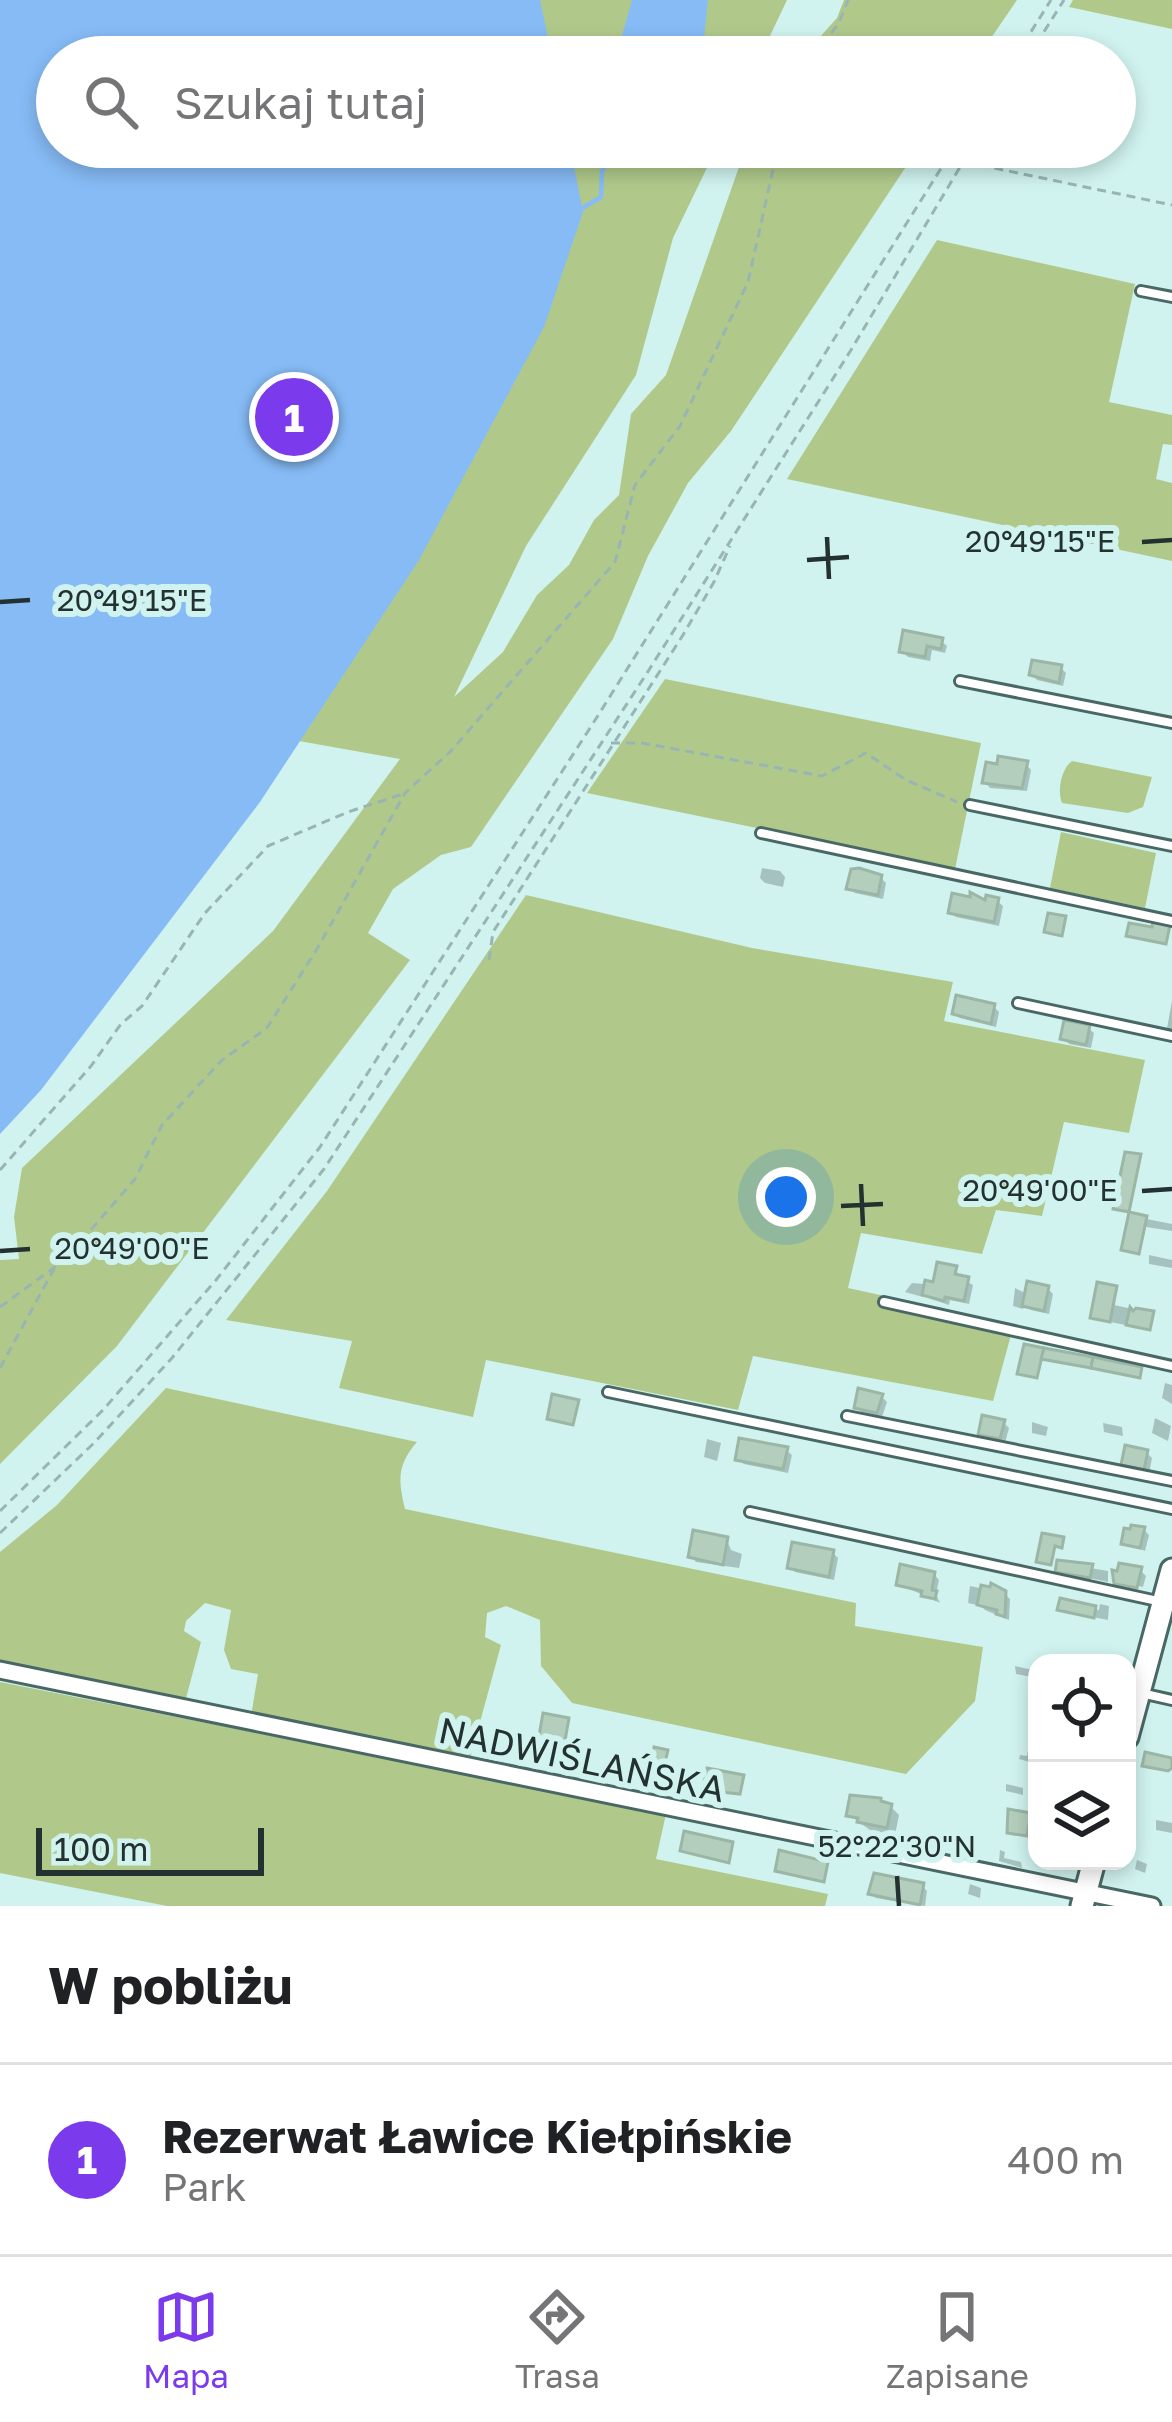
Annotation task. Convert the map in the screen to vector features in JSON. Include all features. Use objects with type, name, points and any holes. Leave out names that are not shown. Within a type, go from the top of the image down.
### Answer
[{"type":"street","points":[[1136,1704],[1172,1570]]},
{"type":"street","name":"NADWIŚLAŃSKA","points":[[0,1670],[1083,1900],[1152,1906]]},
{"type":"street","points":[[1083,1900],[1091,1870]]},
{"type":"lane","points":[[1141,291],[1172,297]]},
{"type":"lane","points":[[960,681],[1172,723]]},
{"type":"lane","points":[[970,805],[1172,846]]},
{"type":"lane","points":[[761,833],[1172,921]]},
{"type":"lane","points":[[1018,1003],[1172,1036]]},
{"type":"lane","points":[[884,1302],[1172,1366]]},
{"type":"lane","points":[[608,1392],[1172,1509]]},
{"type":"lane","points":[[847,1416],[1172,1481]]},
{"type":"lane","points":[[750,1512],[1163,1602]]},
{"type":"lane","points":[[1139,1693],[1172,1700]]},
{"type":"path","points":[[828,36],[848,0]]},
{"type":"path","points":[[1028,36],[1051,0]]},
{"type":"path","points":[[1041,36],[1064,0]]},
{"type":"path","points":[[0,1307],[55,1267],[135,1180],[162,1125],[221,1061],[267,1028],[405,793],[451,751],[615,562],[635,485],[680,426],[748,282],[773,168]]},
{"type":"path","points":[[0,1511],[103,1410],[216,1280],[320,1147],[942,168]]},
{"type":"path","points":[[0,1533],[94,1443],[172,1358],[324,1169],[735,533],[959,168]]},
{"type":"path","points":[[992,168],[1172,205]]},
{"type":"path","points":[[489,960],[493,932],[683,635],[735,533]]},
{"type":"path","points":[[611,743],[642,743],[822,776],[866,753],[906,780],[970,805]]},
{"type":"path","points":[[0,1170],[91,1066],[121,1024],[142,1006],[205,913],[268,846],[405,793]]},
{"type":"path","points":[[0,1367],[55,1267]]},
{"type":"green space","points":[[0,0],[787,0],[770,36],[36,36],[36,168],[707,168],[673,238],[636,375],[526,546],[454,697],[503,652],[537,595],[569,565],[594,520],[619,495],[631,414],[666,375],[739,168],[905,168],[731,431],[688,483],[648,556],[613,639],[471,847],[441,855],[393,889],[368,933],[410,960],[117,1346],[0,1464],[0,1260],[19,1259],[14,1217],[22,1168],[273,931],[400,759],[0,688]]},
{"type":"green space","points":[[844,0],[1017,0],[992,36],[821,36],[837,18]]},
{"type":"green space","points":[[1073,0],[1172,0],[1172,29],[1069,7]]},
{"type":"green space","points":[[937,240],[1135,284],[1109,402],[1172,415],[1172,445],[1163,444],[1156,479],[1172,483],[1172,561],[787,479]]},
{"type":"green space","points":[[665,679],[981,743],[955,869],[587,793]]},
{"type":"green space","points":[[1072,761],[1152,777],[1143,807],[1128,813],[1062,803],[1061,780]]},
{"type":"green space","points":[[1061,832],[1156,853],[1145,908],[1050,888]]},
{"type":"green space","points":[[526,895],[752,948],[953,982],[944,1021],[1145,1060],[1129,1133],[1064,1122],[1042,1216],[996,1210],[982,1254],[861,1233],[848,1288],[1014,1324],[993,1401],[753,1356],[738,1410],[486,1360],[473,1417],[339,1388],[352,1341],[226,1320],[327,1191]]},
{"type":"green space","points":[[166,1388],[417,1442],[401,1473],[405,1509],[856,1603],[855,1626],[983,1647],[975,1701],[906,1774],[572,1703],[541,1666],[540,1620],[506,1606],[487,1613],[485,1637],[501,1645],[470,1759],[251,1716],[258,1674],[231,1669],[224,1650],[231,1610],[205,1603],[186,1621],[184,1631],[201,1642],[185,1702],[0,1662],[0,1552],[57,1505]]},
{"type":"green space","points":[[0,1682],[666,1814],[656,1859],[828,1894],[825,1906],[167,1906],[0,1873]]},
{"type":"water","points":[[0,0],[540,0],[548,36],[36,36],[36,168],[574,168],[583,212],[544,327],[419,560],[260,802],[41,1090],[0,1134]]},
{"type":"water","points":[[632,0],[708,0],[704,36],[622,36]]},
{"type":"building","points":[[903,630],[943,638],[941,649],[927,646],[925,657],[899,652]]},
{"type":"building","points":[[1032,660],[1062,665],[1059,683],[1029,675]]},
{"type":"building","points":[[998,756],[1028,761],[1022,788],[982,783],[986,762],[997,764]]},
{"type":"building","points":[[851,869],[882,875],[878,895],[846,889]]},
{"type":"building","points":[[970,892],[985,900],[986,895],[999,898],[994,922],[948,913],[952,893],[970,897]]},
{"type":"building","points":[[1048,913],[1066,916],[1062,936],[1044,932]]},
{"type":"building","points":[[1153,921],[1170,925],[1166,944],[1126,936],[1129,923],[1152,927]]},
{"type":"building","points":[[956,995],[995,1004],[991,1024],[952,1014]]},
{"type":"building","points":[[1064,1020],[1090,1025],[1086,1045],[1060,1039]]},
{"type":"building","points":[[1125,1152],[1141,1154],[1129,1212],[1113,1209]]},
{"type":"building","points":[[1129,1212],[1147,1216],[1139,1254],[1121,1250]]},
{"type":"building","points":[[937,1262],[957,1266],[955,1274],[969,1277],[964,1301],[922,1295],[925,1280],[933,1282]]},
{"type":"building","points":[[1027,1281],[1049,1286],[1044,1311],[1022,1306]]},
{"type":"building","points":[[1097,1282],[1117,1286],[1110,1322],[1090,1318]]},
{"type":"building","points":[[1130,1307],[1154,1311],[1150,1330],[1126,1325]]},
{"type":"building","points":[[1024,1344],[1044,1348],[1037,1378],[1017,1374]]},
{"type":"building","points":[[1044,1348],[1093,1357],[1091,1368],[1041,1359]]},
{"type":"building","points":[[1093,1357],[1142,1367],[1140,1378],[1091,1368]]},
{"type":"building","points":[[858,1388],[883,1394],[877,1413],[854,1408]]},
{"type":"building","points":[[552,1394],[579,1400],[573,1425],[547,1419]]},
{"type":"building","points":[[982,1415],[1005,1420],[1000,1439],[978,1435]]},
{"type":"building","points":[[739,1438],[788,1447],[783,1469],[735,1460]]},
{"type":"building","points":[[1125,1445],[1148,1450],[1144,1470],[1121,1465]]},
{"type":"building","points":[[1145,1527],[1140,1548],[1121,1544],[1124,1528]]},
{"type":"building","points":[[693,1530],[728,1537],[723,1565],[688,1557]]},
{"type":"building","points":[[1042,1533],[1064,1537],[1062,1548],[1055,1546],[1051,1565],[1036,1562]]},
{"type":"building","points":[[792,1542],[834,1550],[829,1577],[787,1568]]},
{"type":"building","points":[[1057,1560],[1093,1564],[1090,1578],[1055,1572]]},
{"type":"building","points":[[1119,1563],[1142,1567],[1137,1588],[1114,1584],[1112,1570],[1117,1571]]},
{"type":"building","points":[[900,1564],[935,1572],[935,1599],[896,1585]]},
{"type":"building","points":[[991,1583],[1006,1591],[1005,1617],[977,1605],[981,1585],[990,1587]]},
{"type":"building","points":[[1060,1598],[1096,1606],[1094,1618],[1057,1610]]},
{"type":"building","points":[[543,1713],[569,1718],[563,1752],[537,1747]]},
{"type":"building","points":[[654,1747],[668,1750],[665,1763],[674,1765],[670,1782],[646,1782],[647,1776],[634,1774],[638,1758],[651,1761]]},
{"type":"building","points":[[1145,1752],[1172,1758],[1172,1768],[1142,1766]]},
{"type":"building","points":[[707,1768],[744,1775],[740,1794],[702,1790]]},
{"type":"building","points":[[850,1795],[892,1804],[887,1828],[846,1816]]},
{"type":"building","points":[[1008,1809],[1028,1812],[1027,1836],[1007,1833]]},
{"type":"building","points":[[684,1831],[733,1842],[729,1863],[680,1851]]},
{"type":"building","points":[[779,1850],[828,1862],[824,1882],[775,1871]]},
{"type":"building","points":[[874,1873],[924,1883],[920,1905],[868,1894]]},
{"type":"waterway","points":[[581,209],[601,197],[604,168]]},
{"type":"place","name":"Rezerwat Ławice Kiełpińskie","points":[[294,417]]}]
